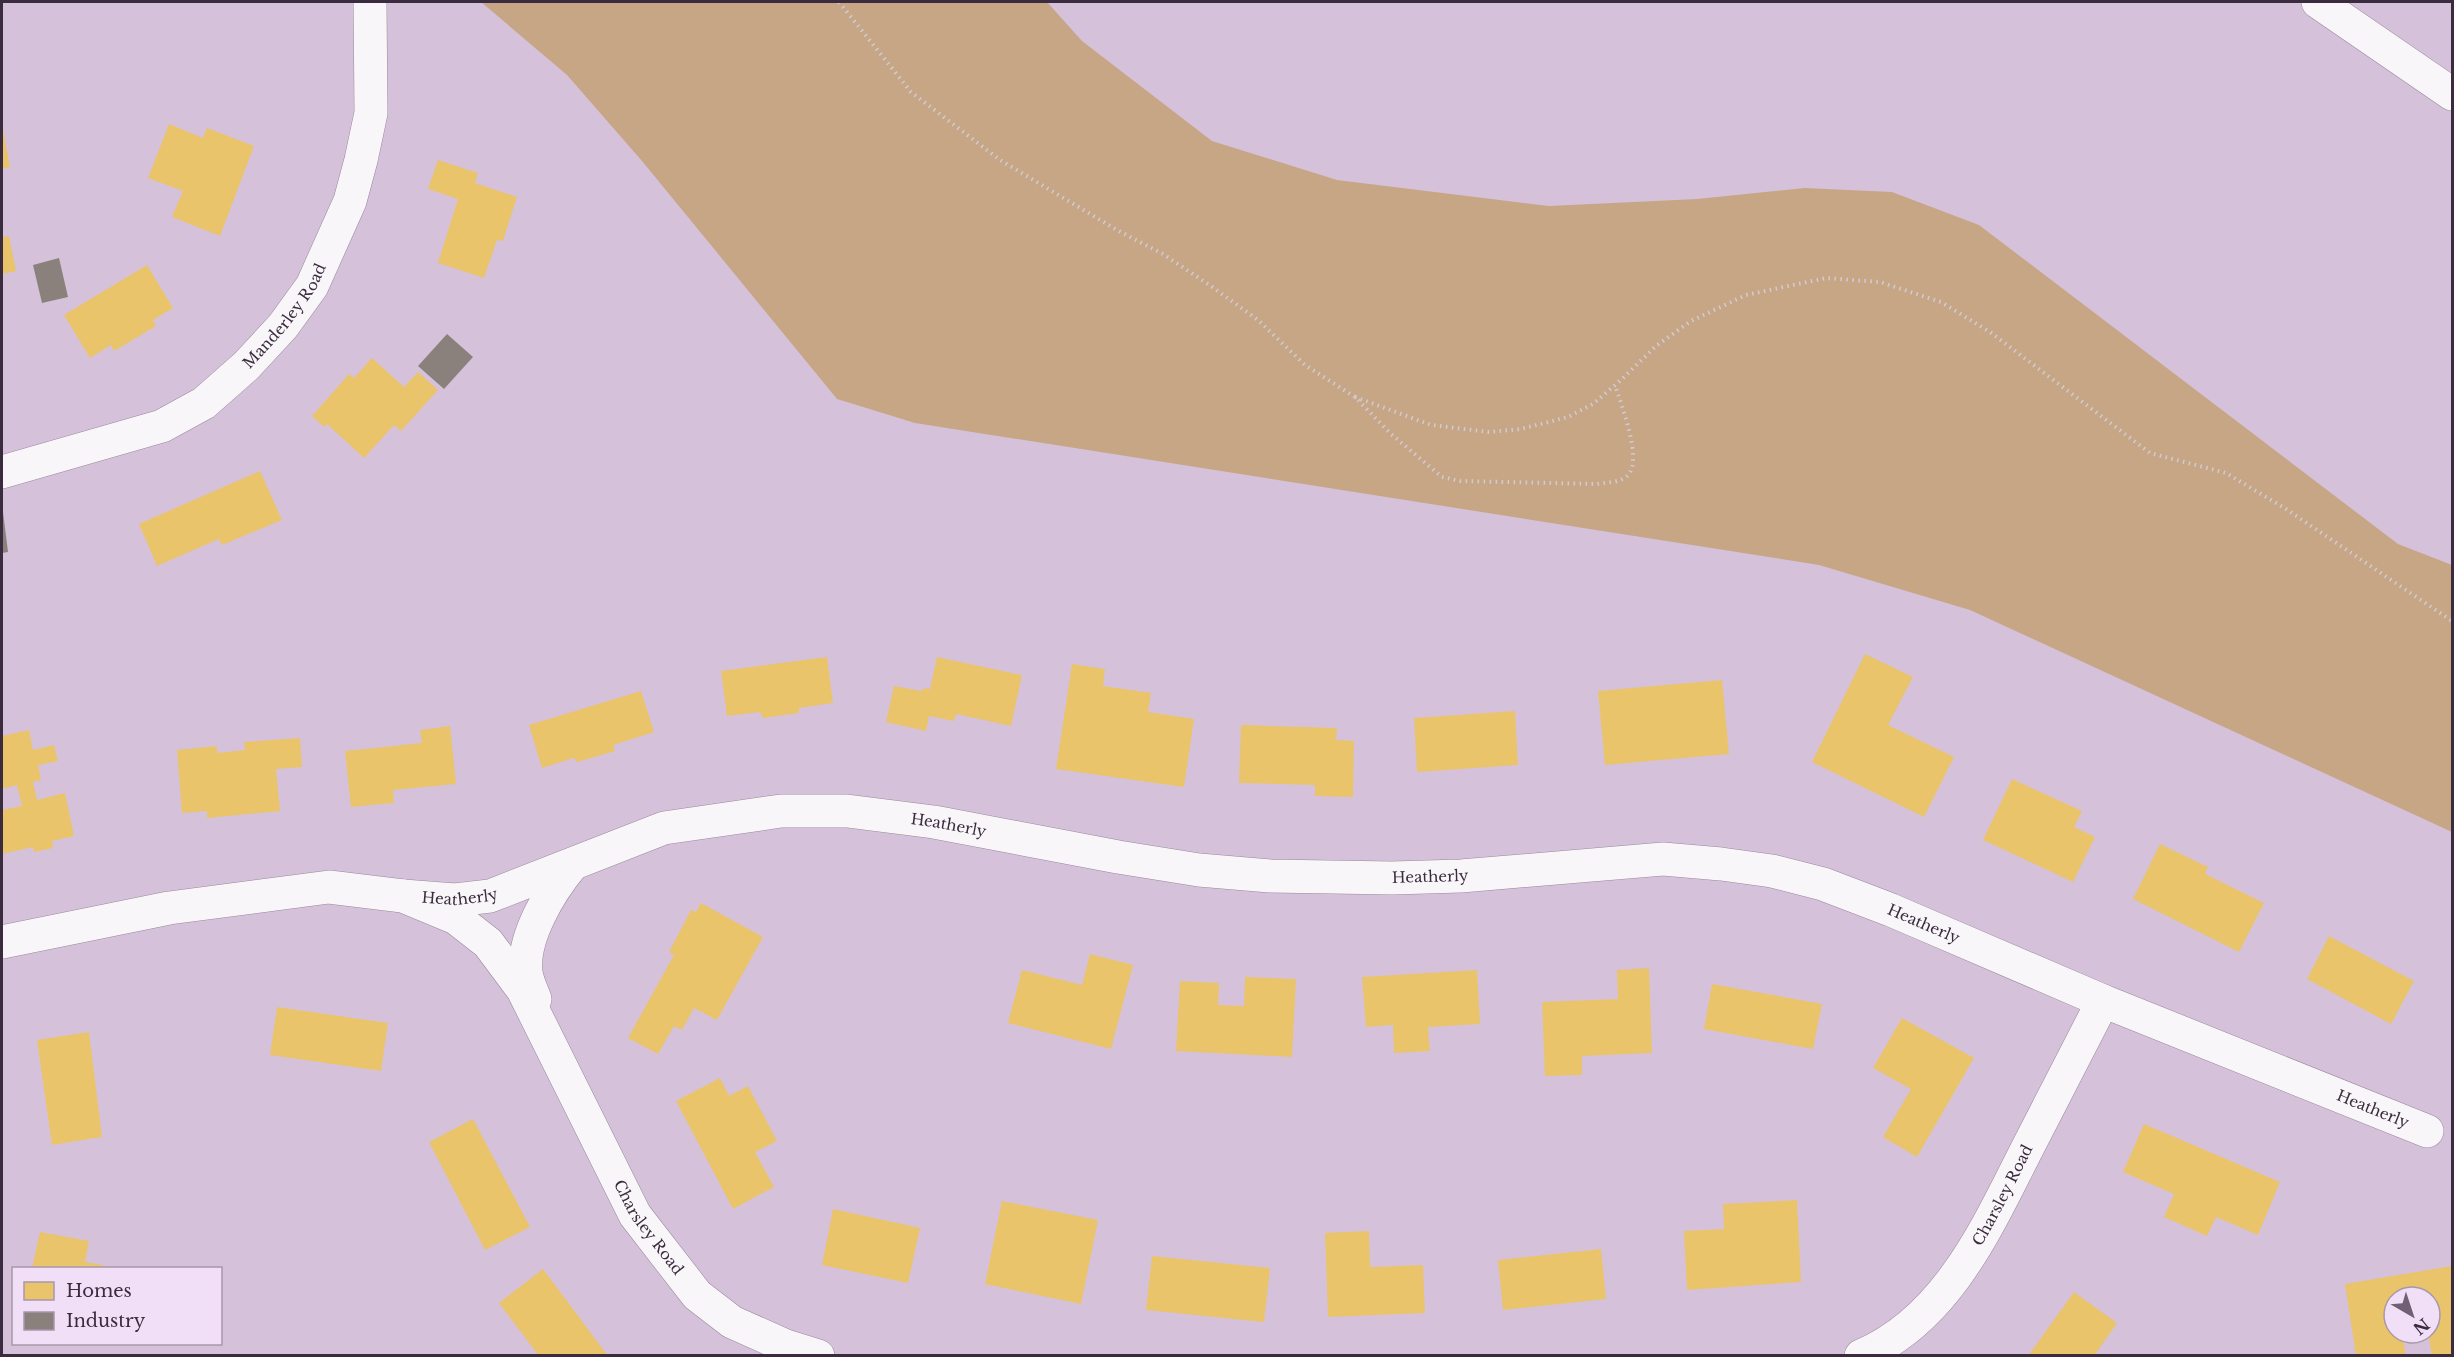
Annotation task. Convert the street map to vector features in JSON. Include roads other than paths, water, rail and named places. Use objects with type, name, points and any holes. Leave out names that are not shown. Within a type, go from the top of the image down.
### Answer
[{"type":"street","name":"Manderley Road","points":[[2,472],[162,426],[204,403],[246,366],[283,326],[312,286],[350,201],[371,113],[370,2]]},
{"type":"street","points":[[2318,2],[2452,94]]},
{"type":"street","name":"Heatherly","points":[[2,942],[169,908],[329,887],[455,900],[490,897],[664,828],[781,811],[847,811],[923,821],[1199,870],[1270,876],[1392,878],[1461,876],[1663,859],[1772,871],[1823,884],[1891,910],[2103,1001],[2427,1131]]},
{"type":"street","points":[[545,1033],[526,972],[529,945],[552,889],[572,864]]},
{"type":"street","name":"Heatherly","points":[[403,896],[456,918],[488,943],[523,990],[545,1033]]},
{"type":"street","name":"Charsley Road","points":[[1861,1356],[1879,1348],[1909,1326],[1939,1297],[1964,1264],[1989,1222],[2103,1001]]},
{"type":"street","name":"Charsley Road","points":[[545,1033],[635,1215],[697,1295],[732,1323],[786,1346],[818,1356]]}]
